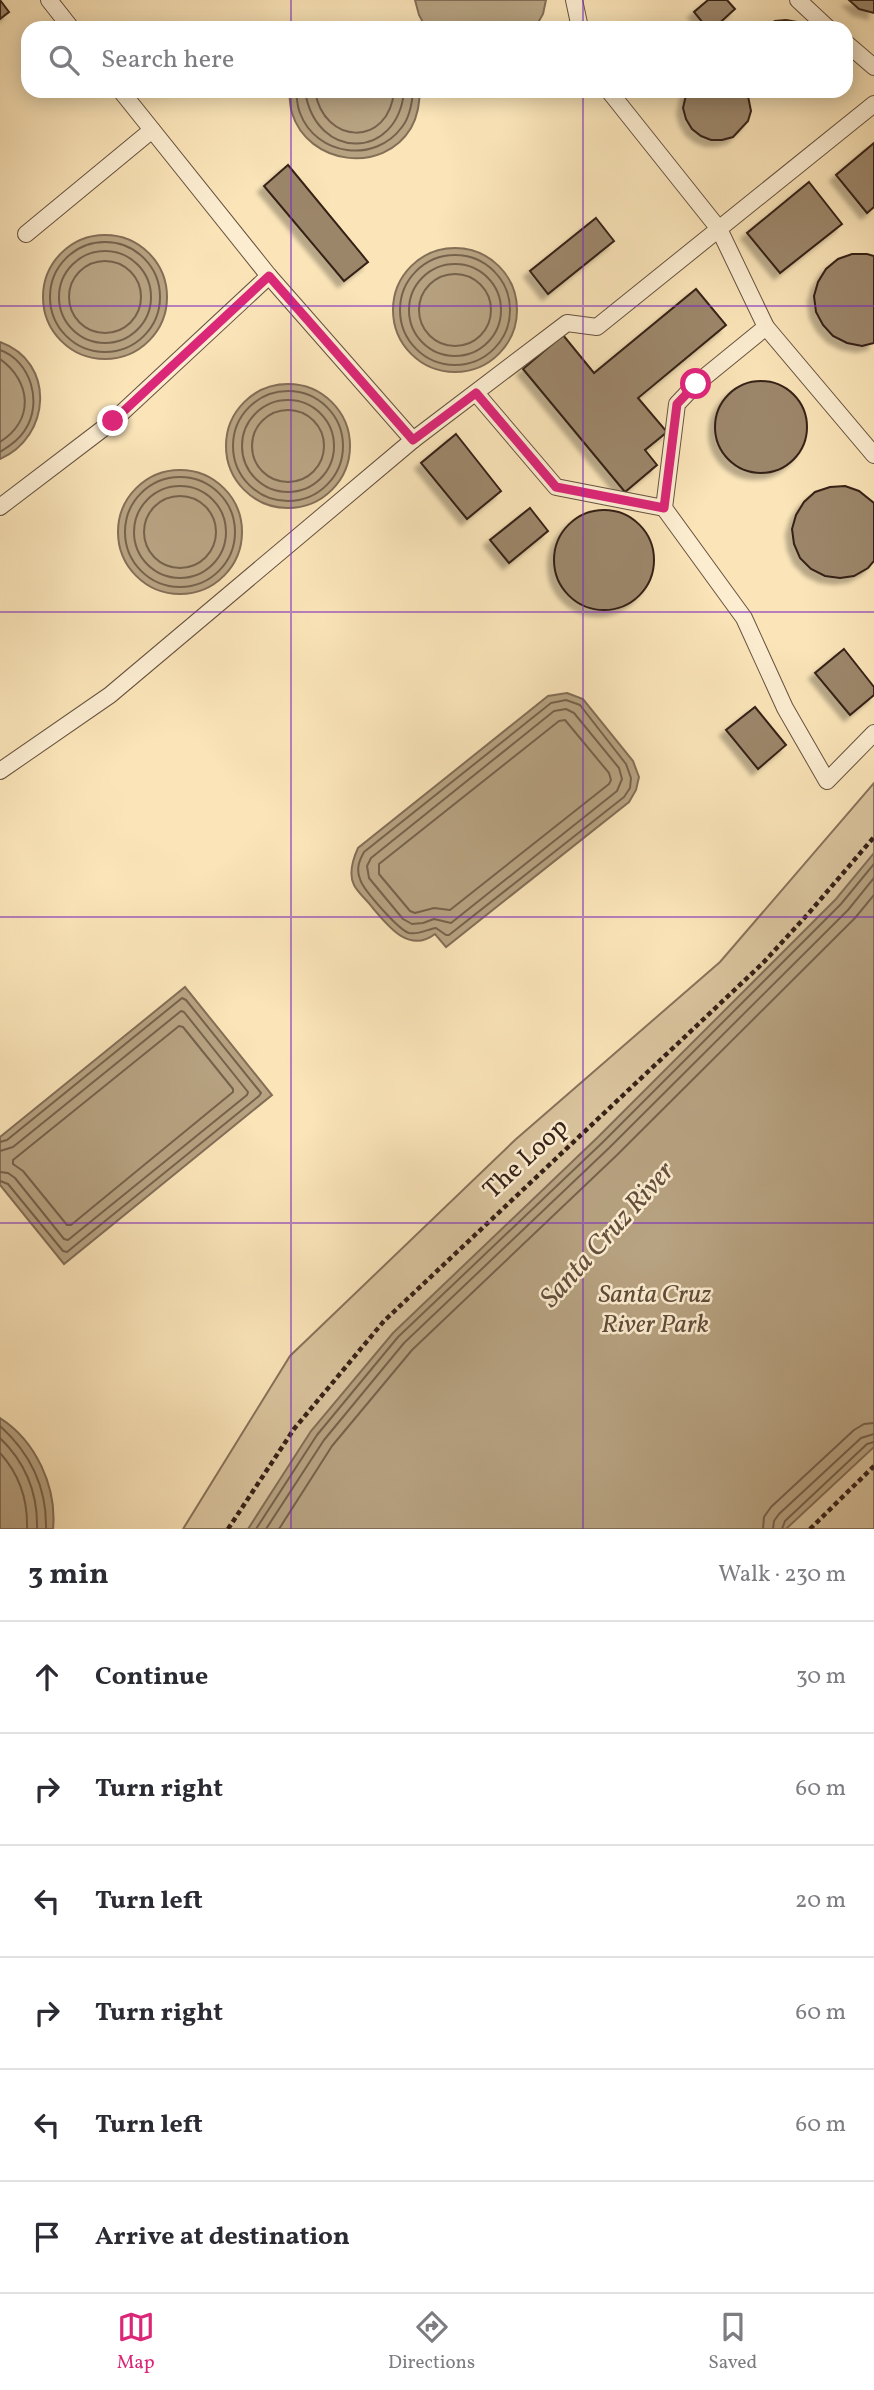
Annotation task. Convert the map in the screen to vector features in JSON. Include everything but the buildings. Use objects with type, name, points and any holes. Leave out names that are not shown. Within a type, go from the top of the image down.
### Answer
[{"type":"lane","points":[[49,0],[66,21]]},
{"type":"lane","points":[[575,0],[579,21]]},
{"type":"lane","points":[[798,0],[820,21]]},
{"type":"lane","points":[[853,49],[874,67]]},
{"type":"lane","points":[[127,98],[269,276],[413,440]]},
{"type":"lane","points":[[620,98],[719,229],[766,327],[874,455]]},
{"type":"lane","points":[[0,771],[110,695],[413,440],[567,323],[597,327],[874,104]]},
{"type":"lane","points":[[26,234],[152,130]]},
{"type":"lane","points":[[0,507],[113,421],[269,276]]},
{"type":"lane","points":[[664,508],[677,404],[696,384],[766,327]]},
{"type":"lane","points":[[476,393],[556,487],[664,508],[744,618],[786,708],[827,781],[874,733]]},
{"type":"path","name":"The Loop","points":[[228,1529],[294,1429],[384,1321],[763,962],[874,837]]},
{"type":"path","points":[[810,1529],[874,1466]]},
{"type":"green space","name":"Santa Cruz River","points":[[874,783],[874,1529],[183,1529],[290,1356],[515,1140],[720,962]]},
{"type":"water","points":[[415,0],[546,0],[539,21],[422,21]]},
{"type":"water","points":[[290,98],[420,98],[411,128],[399,143],[383,153],[365,158],[347,158],[329,153],[313,144],[301,131],[292,113]]},
{"type":"water","points":[[105,235],[129,240],[149,253],[162,273],[167,297],[162,321],[149,341],[129,354],[105,359],[81,354],[61,341],[48,321],[43,297],[48,273],[61,253],[81,240]]},
{"type":"water","points":[[455,248],[479,253],[499,266],[512,286],[517,310],[512,334],[499,354],[479,367],[455,372],[431,367],[411,354],[398,334],[393,310],[398,286],[411,266],[431,253]]},
{"type":"water","points":[[0,342],[18,352],[31,366],[38,382],[40,400],[37,418],[29,434],[17,448],[0,459]]},
{"type":"water","points":[[288,384],[312,389],[332,402],[345,422],[350,446],[345,470],[332,490],[312,503],[288,508],[264,503],[244,490],[231,470],[226,446],[231,422],[244,402],[264,389]]},
{"type":"water","points":[[180,470],[204,474],[224,488],[238,508],[242,532],[238,556],[224,576],[204,590],[180,594],[156,590],[136,576],[122,556],[118,532],[122,508],[136,488],[156,474]]},
{"type":"water","points":[[567,693],[583,699],[633,761],[639,777],[629,802],[446,947],[435,934],[416,941],[400,935],[385,922],[354,885],[351,871],[358,848],[548,696]]},
{"type":"water","name":"Santa Cruz River","points":[[874,853],[874,1447],[786,1529],[248,1529],[311,1431],[393,1333],[598,1137],[836,899]]},
{"type":"water","points":[[185,987],[272,1095],[64,1264],[0,1185],[0,1137]]},
{"type":"water","points":[[0,1418],[24,1439],[42,1466],[51,1497],[53,1529],[0,1529]]},
{"type":"route","points":[[113,421],[269,276],[413,440],[476,393],[556,487],[664,508],[677,404],[696,384]]},
{"type":"park label","name":"Santa Cruz River Park","points":[[655,1310]]}]
